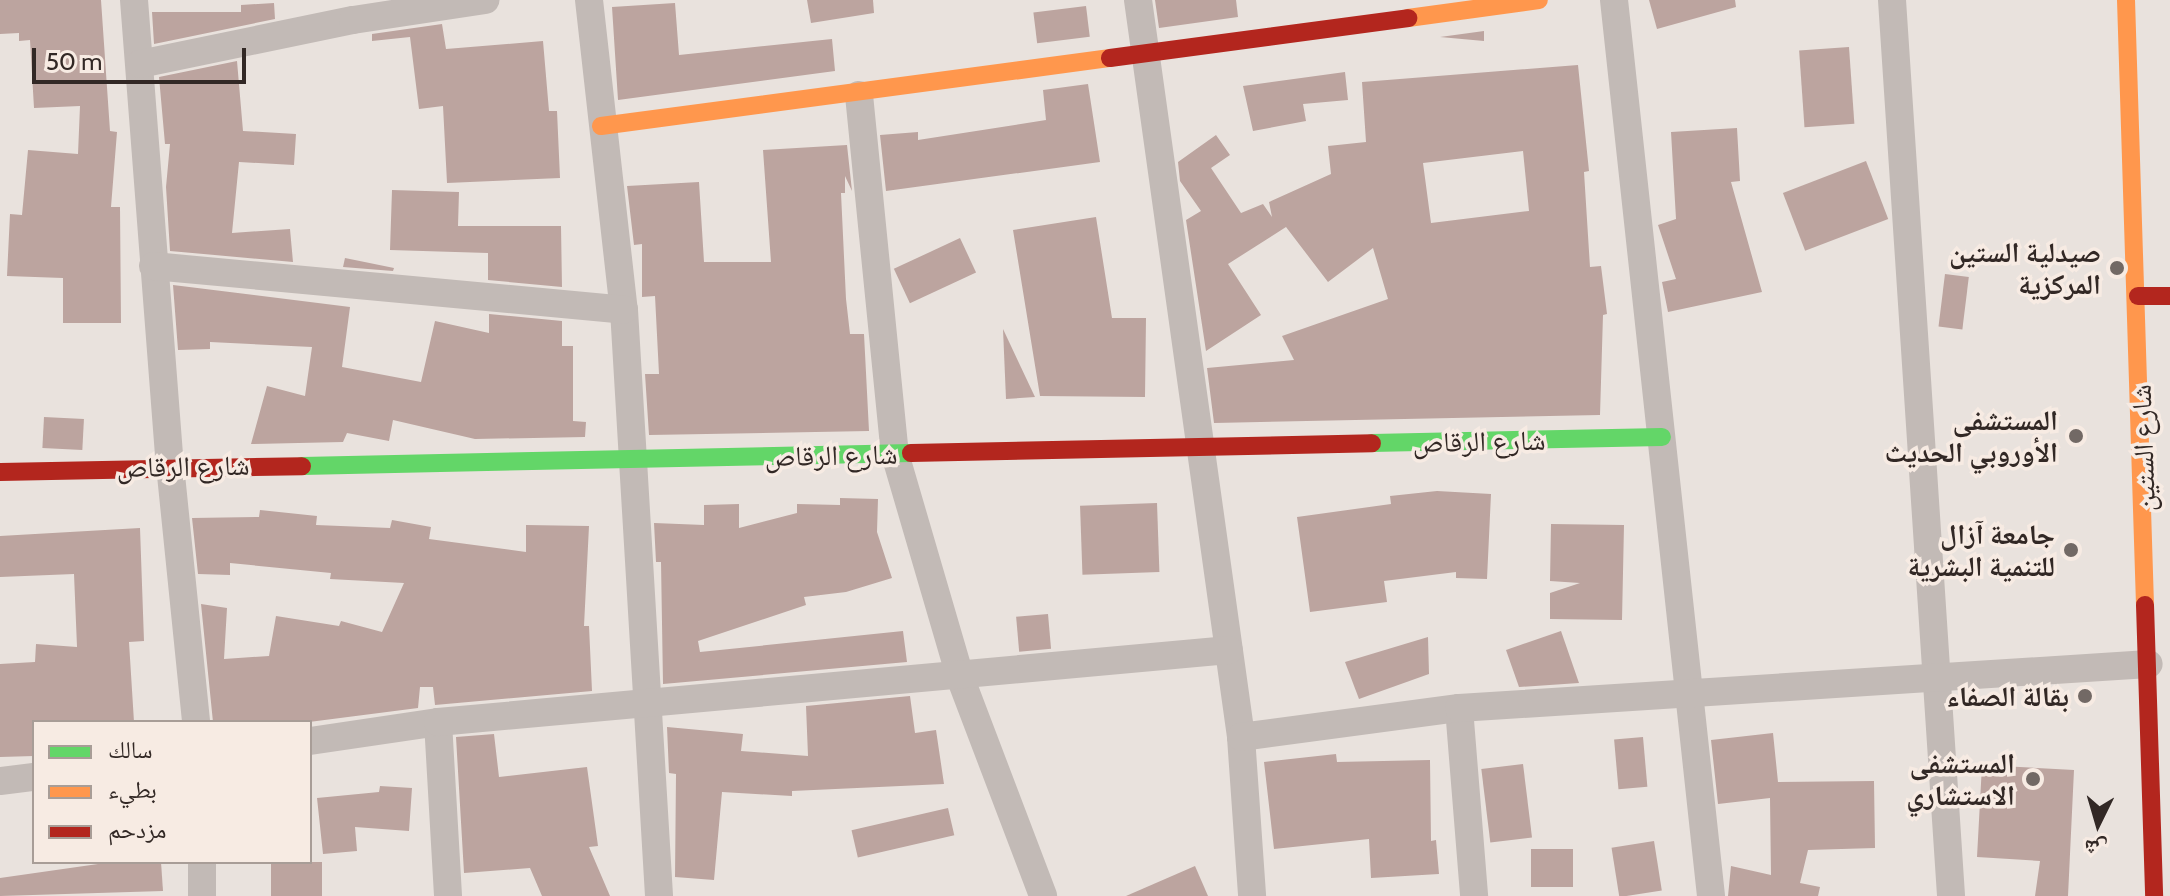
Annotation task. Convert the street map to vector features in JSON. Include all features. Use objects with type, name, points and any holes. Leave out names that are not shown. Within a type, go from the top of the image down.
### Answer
[{"type":"main road","points":[[601,126],[1145,56],[1353,13],[1539,0]]},
{"type":"main road","name":"شارع الستين","points":[[2126,0],[2138,296],[2154,896]]},
{"type":"main road","points":[[2138,296],[2170,296]]},
{"type":"main road","name":"شارع الرقاص","points":[[0,472],[170,465],[633,460],[1662,437]]},
{"type":"street","points":[[134,0],[170,465],[196,720]]},
{"type":"street","points":[[140,64],[352,10],[486,0]]},
{"type":"street","points":[[589,0],[624,310],[659,896]]},
{"type":"street","points":[[1138,0],[1241,737],[1252,896]]},
{"type":"street","points":[[1614,0],[1711,896]]},
{"type":"street","points":[[1892,0],[1940,674],[1951,896]]},
{"type":"street","points":[[859,95],[895,454],[960,677],[1043,896]]},
{"type":"street","points":[[153,266],[624,310]]},
{"type":"street","points":[[312,741],[438,722],[960,677],[1229,650]]},
{"type":"street","points":[[1241,737],[1459,708],[1690,697],[1940,674],[2149,664]]},
{"type":"street","points":[[1459,708],[1474,896]]},
{"type":"street","points":[[438,722],[448,896]]},
{"type":"street","points":[[0,781],[32,777]]},
{"type":"street","points":[[202,864],[202,896]]},
{"type":"building","points":[[0,0],[101,0],[110,131],[117,132],[111,207],[120,207],[121,323],[63,323],[63,278],[7,276],[10,214],[22,215],[28,150],[78,154],[80,106],[34,108],[30,40],[19,41],[19,33],[0,34]]},
{"type":"building","points":[[807,0],[873,0],[874,13],[811,23]]},
{"type":"building","points":[[1155,0],[1236,0],[1238,17],[1159,28]]},
{"type":"building","points":[[1649,0],[1735,0],[1736,7],[1657,29]]},
{"type":"building","points":[[274,3],[275,19],[154,44],[152,12],[241,12],[241,5]]},
{"type":"building","points":[[675,3],[679,55],[832,39],[835,71],[618,100],[612,7]]},
{"type":"building","points":[[1086,6],[1090,37],[1037,43],[1033,12]]},
{"type":"building","points":[[442,24],[446,49],[543,41],[549,111],[557,111],[560,178],[447,183],[443,106],[419,109],[410,37],[372,41],[372,34]]},
{"type":"building","points":[[1484,31],[1484,41],[1440,37]]},
{"type":"building","points":[[1849,47],[1854,124],[1804,127],[1799,50]]},
{"type":"building","points":[[237,61],[243,131],[296,134],[294,165],[239,162],[232,233],[290,229],[293,262],[170,251],[166,187],[170,144],[165,144],[159,77]]},
{"type":"building","points":[[1578,65],[1589,171],[1584,172],[1590,267],[1601,266],[1607,314],[1603,315],[1600,415],[1214,423],[1207,368],[1294,360],[1282,336],[1388,299],[1373,248],[1328,282],[1286,227],[1228,264],[1261,315],[1206,351],[1186,220],[1201,211],[1180,181],[1178,162],[1216,135],[1230,155],[1211,168],[1241,213],[1263,204],[1272,217],[1269,202],[1331,174],[1328,146],[1366,142],[1362,82]],"holes":[[[1523,151],[1529,211],[1431,223],[1423,163]]]},
{"type":"building","points":[[1345,72],[1348,100],[1303,104],[1306,121],[1253,131],[1243,86]]},
{"type":"building","points":[[1088,84],[1100,162],[886,191],[880,135],[918,132],[918,140],[1046,120],[1043,90]]},
{"type":"building","points":[[1737,128],[1740,181],[1731,182],[1762,292],[1668,312],[1662,282],[1676,279],[1658,225],[1676,219],[1671,132]]},
{"type":"building","points":[[847,145],[852,191],[845,176],[845,193],[841,193],[846,299],[850,334],[864,334],[869,431],[649,435],[645,374],[659,374],[655,296],[642,297],[642,244],[634,245],[627,186],[699,182],[704,262],[771,262],[763,150]]},
{"type":"building","points":[[1866,161],[1888,219],[1805,251],[1783,193]]},
{"type":"building","points":[[392,190],[459,192],[458,226],[561,226],[562,287],[488,280],[488,253],[390,250]]},
{"type":"building","points":[[1096,217],[1112,318],[1146,318],[1145,397],[1040,396],[1013,230]]},
{"type":"building","points":[[960,238],[976,272],[910,303],[894,269]]},
{"type":"building","points":[[345,258],[394,268],[393,271],[343,267]]},
{"type":"building","points":[[1945,274],[1969,277],[1962,330],[1939,327]]},
{"type":"building","points":[[173,285],[350,307],[342,367],[421,382],[435,321],[489,333],[489,314],[562,321],[562,346],[573,346],[573,421],[586,422],[585,437],[475,439],[393,420],[389,441],[347,433],[343,442],[251,444],[267,386],[305,396],[312,347],[210,342],[210,349],[178,350]]},
{"type":"building","points":[[1003,329],[1035,397],[1006,399]]},
{"type":"building","points":[[44,417],[84,419],[82,450],[42,448]]},
{"type":"building","points":[[1437,491],[1491,494],[1487,579],[1456,578],[1456,572],[1384,581],[1387,602],[1310,612],[1297,517],[1391,504],[1390,496]]},
{"type":"building","points":[[840,498],[878,499],[877,532],[892,578],[846,592],[804,597],[806,605],[698,641],[700,652],[903,631],[907,662],[663,684],[661,562],[656,562],[654,523],[704,525],[704,505],[739,504],[739,528],[797,513],[797,504],[840,505]]},
{"type":"building","points":[[1157,503],[1159,572],[1082,575],[1080,506]]},
{"type":"building","points":[[260,510],[317,516],[316,525],[390,528],[392,520],[431,527],[429,539],[526,552],[526,525],[589,526],[584,626],[589,626],[592,691],[435,705],[433,687],[420,687],[418,708],[312,722],[213,720],[201,604],[227,608],[224,659],[269,656],[276,616],[339,626],[341,621],[382,632],[404,583],[330,579],[331,573],[230,563],[230,575],[198,574],[192,518],[259,517]]},
{"type":"building","points":[[1551,524],[1624,525],[1622,620],[1550,619],[1550,593],[1580,583],[1550,581]]},
{"type":"building","points":[[140,528],[144,641],[129,642],[134,720],[32,720],[32,756],[0,757],[0,664],[35,662],[36,644],[77,647],[74,574],[0,577],[0,536]]},
{"type":"building","points":[[1048,614],[1051,649],[1019,652],[1016,617]]},
{"type":"building","points":[[1561,631],[1579,683],[1519,687],[1506,650]]},
{"type":"building","points":[[1428,637],[1429,674],[1359,699],[1345,662]]},
{"type":"building","points":[[910,696],[915,733],[936,730],[944,784],[792,791],[792,796],[722,792],[714,880],[675,877],[676,774],[669,773],[667,727],[743,734],[741,751],[808,756],[806,706]]},
{"type":"building","points":[[1773,733],[1778,782],[1874,781],[1875,848],[1808,850],[1800,883],[1820,887],[1818,896],[1728,896],[1731,866],[1771,875],[1770,798],[1718,804],[1711,740]]},
{"type":"building","points":[[494,734],[499,777],[587,767],[598,846],[589,847],[610,896],[542,896],[530,868],[464,873],[456,737]]},
{"type":"building","points":[[1643,737],[1647,787],[1618,789],[1614,740]]},
{"type":"building","points":[[1336,754],[1337,762],[1430,760],[1431,841],[1436,840],[1439,874],[1371,878],[1369,839],[1274,849],[1264,762]]},
{"type":"building","points":[[1523,764],[1532,837],[1490,843],[1481,769]]},
{"type":"building","points":[[1982,765],[2074,770],[2068,896],[2035,896],[2040,861],[1977,857]]},
{"type":"building","points":[[380,786],[412,788],[409,831],[355,827],[357,851],[323,854],[317,798],[379,792]]},
{"type":"building","points":[[948,808],[954,835],[858,858],[852,830]]},
{"type":"building","points":[[1654,841],[1662,890],[1619,896],[1612,848]]},
{"type":"building","points":[[1531,849],[1573,849],[1573,887],[1531,887]]},
{"type":"building","points":[[322,862],[322,896],[271,896],[271,864]]},
{"type":"building","points":[[98,864],[161,864],[163,891],[0,896],[0,878]]},
{"type":"building","points":[[1195,866],[1208,896],[1126,896]]},
{"type":"traffic: fast","points":[[1372,443],[1662,437]]},
{"type":"traffic: fast","points":[[302,466],[911,453]]},
{"type":"traffic: slow","points":[[1408,18],[1539,0]]},
{"type":"traffic: slow","points":[[2126,0],[2145,605]]},
{"type":"traffic: slow","points":[[601,126],[1110,58]]},
{"type":"traffic: jam","points":[[1110,58],[1408,18]]},
{"type":"traffic: jam","points":[[2138,296],[2170,296]]},
{"type":"traffic: jam","points":[[911,453],[1372,443]]},
{"type":"traffic: jam","points":[[0,472],[302,466]]},
{"type":"traffic: jam","points":[[2145,605],[2154,896]]},
{"type":"place","name":"صيدلية الستين المركزية","points":[[2117,268]]},
{"type":"place","name":"المستشفى الأوروبي الحديث","points":[[2076,436]]},
{"type":"place","name":"جامعة آزال للتنمية البشرية","points":[[2071,550]]},
{"type":"place","name":"بقالة الصفاء","points":[[2085,696]]},
{"type":"place","name":"المستشفى الاستشاري","points":[[2033,779]]}]
